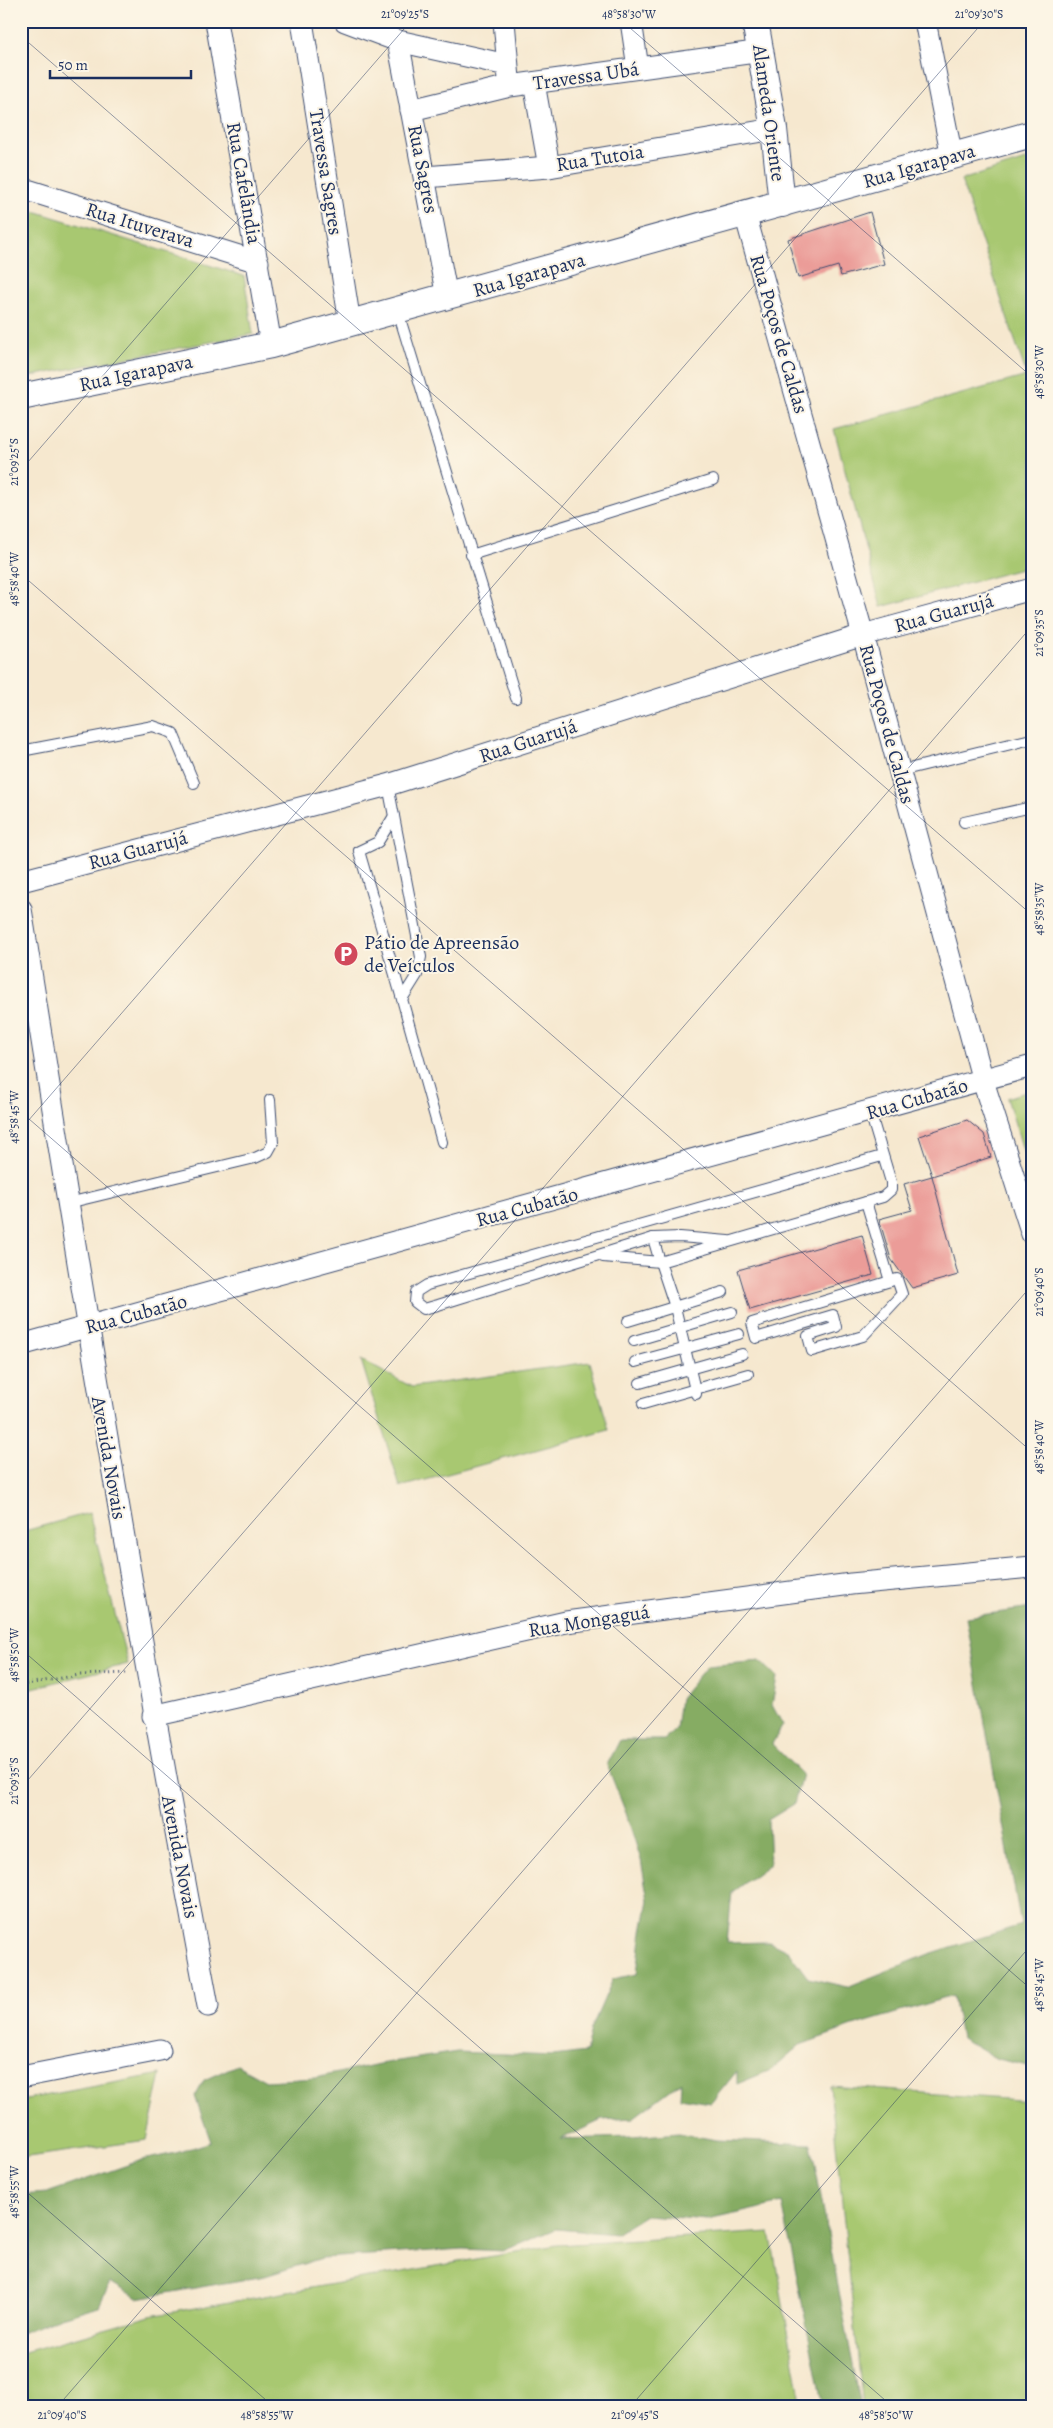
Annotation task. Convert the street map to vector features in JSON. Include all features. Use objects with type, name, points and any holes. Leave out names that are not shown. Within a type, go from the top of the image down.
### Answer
[{"type":"street","name":"Rua Cafelândia","points":[[216,21],[271,345]]},
{"type":"street","name":"Travessa Sagres","points":[[302,21],[350,323]]},
{"type":"street","points":[[344,21],[398,41],[507,65]]},
{"type":"street","points":[[504,21],[510,86]]},
{"type":"street","points":[[631,21],[638,68]]},
{"type":"street","name":"Alameda Oriente","points":[[755,21],[762,51],[774,129],[782,204]]},
{"type":"street","points":[[925,21],[952,157]]},
{"type":"street","name":"Rua Sagres","points":[[398,41],[447,298]]},
{"type":"street","name":"Travessa Ubá","points":[[411,110],[510,86],[762,51]]},
{"type":"street","points":[[534,83],[549,166]]},
{"type":"street","name":"Rua Tutoia","points":[[425,177],[549,166],[774,129]]},
{"type":"street","name":"Rua Igarapava","points":[[21,397],[271,345],[398,312],[1032,134]]},
{"type":"street","name":"Rua Ituverava","points":[[21,188],[258,262]]},
{"type":"street","name":"Rua Poços de Caldas","points":[[745,214],[864,635],[983,1080],[1032,1234]]},
{"type":"street","name":"Rua Guarujá","points":[[21,881],[388,785],[864,635],[1032,589]]},
{"type":"street","name":"Avenida Novais","points":[[21,909],[87,1328],[153,1716],[208,2006]]},
{"type":"street","name":"Rua Cubatão","points":[[21,1344],[87,1328],[1032,1066]]},
{"type":"street","name":"Rua Mongaguá","points":[[153,1716],[566,1622],[851,1584],[1032,1567]]},
{"type":"street","points":[[21,2077],[160,2050]]},
{"type":"lane","points":[[398,312],[516,698]]},
{"type":"lane","points":[[471,555],[713,480]]},
{"type":"lane","points":[[21,751],[153,726],[172,733],[194,783]]},
{"type":"lane","points":[[900,771],[1028,740],[1032,741]]},
{"type":"lane","points":[[388,785],[421,957],[417,975],[402,999]]},
{"type":"lane","points":[[964,822],[1032,807]]},
{"type":"lane","points":[[394,816],[378,842],[360,851],[442,1142]]},
{"type":"lane","points":[[68,1203],[255,1158],[268,1152],[274,1143],[270,1100]]},
{"type":"lane","points":[[597,1256],[660,1262],[883,1197],[891,1190],[891,1182],[870,1112]]},
{"type":"lane","points":[[736,1241],[680,1237],[653,1238],[438,1305],[424,1308],[415,1302],[416,1292],[427,1284],[882,1156]]},
{"type":"lane","points":[[866,1202],[890,1281]]},
{"type":"lane","points":[[653,1238],[675,1307],[695,1391]]},
{"type":"lane","points":[[897,1279],[902,1294],[863,1336],[812,1351],[808,1336],[836,1327],[833,1315],[756,1338],[752,1323],[890,1281],[897,1279]]},
{"type":"lane","points":[[628,1321],[723,1292]]},
{"type":"lane","points":[[634,1342],[732,1312]]},
{"type":"lane","points":[[635,1362],[739,1334]]},
{"type":"lane","points":[[640,1383],[742,1354]]},
{"type":"lane","points":[[642,1404],[695,1391],[748,1374]]},
{"type":"path","points":[[21,1685],[79,1675],[146,1672]]},
{"type":"green space","points":[[1032,158],[1032,566],[881,607],[834,429],[1027,376],[961,180]]},
{"type":"green space","points":[[21,207],[244,276],[253,334],[21,378]]},
{"type":"green space","points":[[1032,1090],[1032,1179],[1007,1098]]},
{"type":"green space","points":[[361,1360],[412,1387],[590,1362],[609,1430],[400,1487]]},
{"type":"green space","points":[[89,1513],[128,1664],[21,1691],[21,1532]]},
{"type":"green space","points":[[1032,1608],[1032,2067],[997,2059],[961,2038],[953,1996],[853,2026],[800,2045],[771,2070],[737,2084],[737,2071],[711,2103],[680,2098],[681,2082],[633,2118],[602,2120],[561,2139],[632,2137],[679,2133],[716,2140],[811,2144],[861,2407],[823,2407],[782,2203],[708,2220],[646,2215],[616,2234],[556,2229],[503,2251],[463,2249],[322,2258],[265,2276],[137,2298],[110,2282],[99,2306],[61,2317],[21,2333],[21,2195],[47,2193],[142,2160],[176,2153],[211,2142],[195,2096],[204,2080],[237,2065],[266,2081],[315,2078],[379,2064],[457,2052],[553,2056],[586,2052],[591,2029],[613,1979],[637,1974],[648,1900],[641,1860],[626,1813],[607,1765],[620,1740],[664,1740],[676,1729],[680,1698],[707,1666],[760,1661],[777,1677],[772,1705],[783,1725],[772,1744],[802,1774],[794,1804],[768,1820],[770,1864],[732,1892],[727,1943],[769,1942],[789,1952],[808,1978],[847,1987],[929,1954],[1021,1925],[966,1617]]},
{"type":"green space","points":[[161,2074],[147,2140],[21,2158],[21,2100]]},
{"type":"green space","points":[[830,2086],[1032,2101],[1032,2407],[863,2407]]},
{"type":"green space","points":[[770,2232],[802,2407],[21,2407],[21,2353],[150,2316],[557,2245]]},
{"type":"building","points":[[870,212],[884,264],[841,276],[838,266],[798,278],[788,239]]},
{"type":"building","points":[[967,1120],[984,1134],[991,1157],[932,1176],[919,1136]]},
{"type":"building","points":[[932,1176],[958,1275],[912,1288],[891,1259],[879,1219],[912,1210],[904,1184]]},
{"type":"building","points":[[862,1235],[873,1275],[750,1310],[738,1270]]},
{"type":"place","name":"Pátio de Apreensão de Veículos","points":[[346,954]]}]
